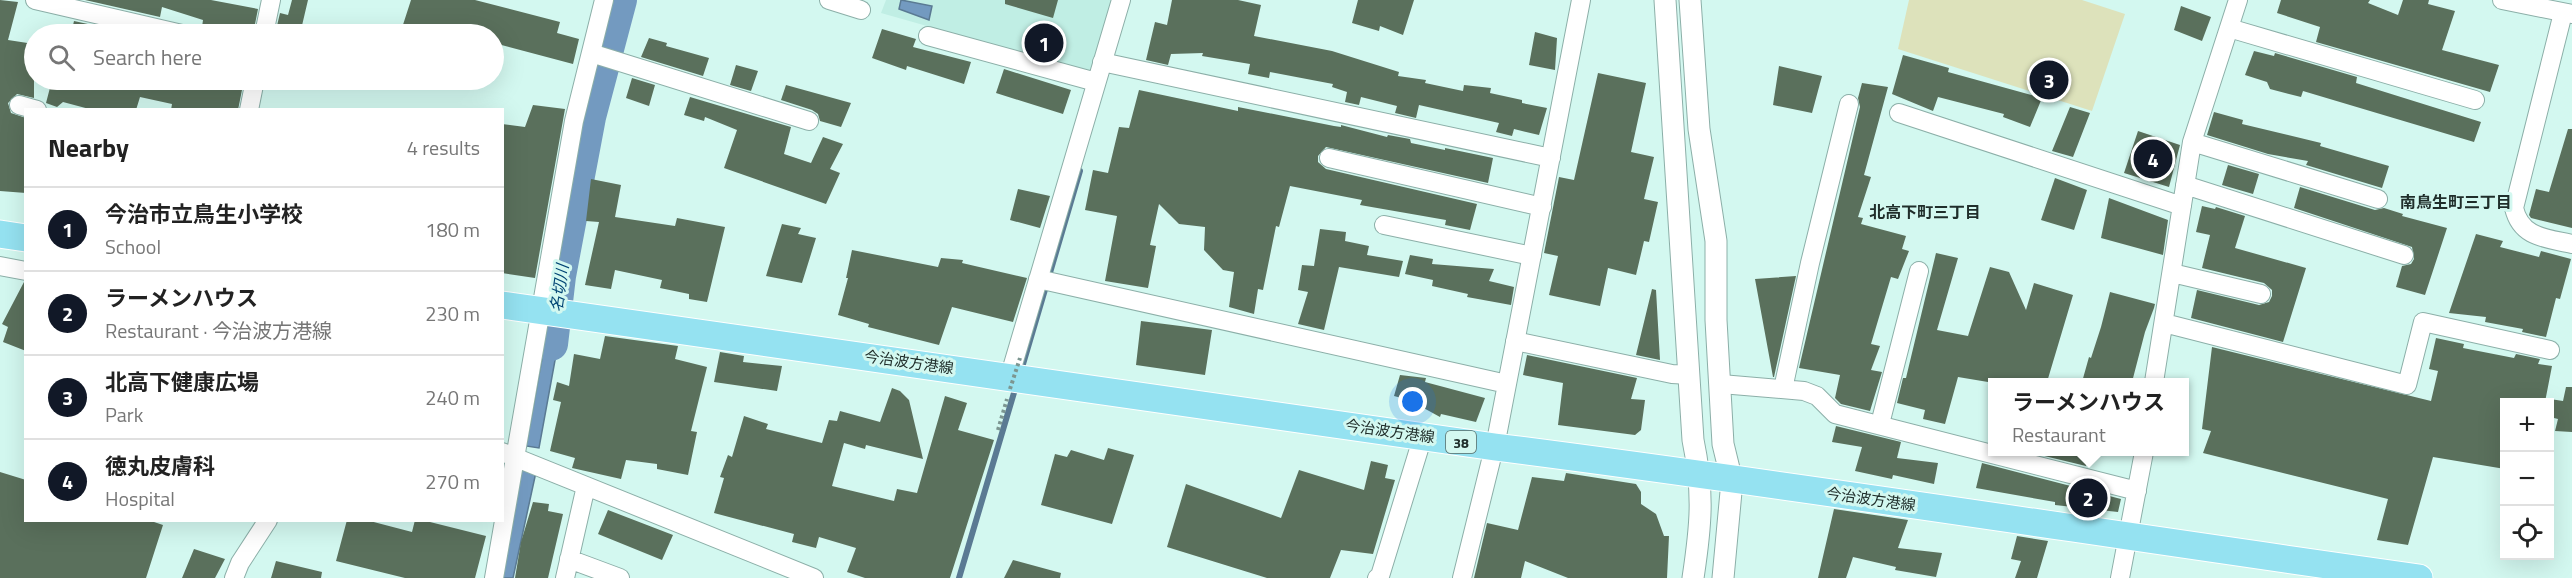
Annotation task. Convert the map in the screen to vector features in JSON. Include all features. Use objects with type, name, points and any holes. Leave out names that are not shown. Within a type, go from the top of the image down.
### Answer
[{"type":"main road","points":[[0,234],[24,238]]},
{"type":"main road","name":"今治波方港線","points":[[504,305],[1015,368],[1495,447],[1648,466],[1732,481],[2419,578]]},
{"type":"street","points":[[35,0],[139,24]]},
{"type":"street","points":[[266,24],[272,0]]},
{"type":"street","points":[[504,501],[510,455],[542,311],[574,121],[604,0]]},
{"type":"street","points":[[829,0],[861,10]]},
{"type":"street","points":[[1015,368],[1038,279],[1120,0]]},
{"type":"street","points":[[1462,578],[1495,447],[1581,0]]},
{"type":"street","points":[[1665,0],[1693,440],[1701,476],[1702,506],[1693,578]]},
{"type":"street","points":[[1690,0],[1699,129],[1716,241],[1716,320],[1723,444],[1732,481],[1723,578]]},
{"type":"street","points":[[2155,378],[2192,142],[2238,0]]},
{"type":"street","points":[[2502,0],[2568,13],[2514,208],[2517,221],[2532,235],[2572,244]]},
{"type":"street","points":[[2229,28],[2475,100]]},
{"type":"street","points":[[928,36],[1096,82]]},
{"type":"street","points":[[591,53],[809,121]]},
{"type":"street","points":[[1102,62],[1551,158]]},
{"type":"street","points":[[249,108],[253,90]]},
{"type":"street","points":[[1783,389],[1810,264],[1850,104]]},
{"type":"street","points":[[19,105],[30,108]]},
{"type":"street","points":[[1899,113],[2182,206]]},
{"type":"street","points":[[2192,142],[2378,199]]},
{"type":"street","points":[[1329,158],[1542,207]]},
{"type":"street","points":[[2185,185],[2404,255]]},
{"type":"street","points":[[1384,225],[1532,256]]},
{"type":"street","points":[[0,266],[24,271]]},
{"type":"street","points":[[1880,424],[1918,271]]},
{"type":"street","points":[[2172,273],[2261,294]]},
{"type":"street","points":[[1038,279],[1507,384]]},
{"type":"street","points":[[2164,323],[2408,385],[2423,322],[2550,350]]},
{"type":"street","points":[[1515,341],[1672,374],[1690,375]]},
{"type":"street","points":[[1721,384],[1804,392],[1817,396],[1835,414],[1988,452]]},
{"type":"street","points":[[1377,578],[1380,576],[1424,436]]},
{"type":"street","points":[[510,455],[814,578]]},
{"type":"street","points":[[2003,456],[2137,491]]},
{"type":"street","points":[[2120,578],[2143,456]]},
{"type":"street","points":[[565,578],[586,486]]},
{"type":"street","points":[[234,578],[240,563],[267,522]]},
{"type":"street","points":[[494,578],[501,522]]},
{"type":"street","points":[[569,559],[620,578]]},
{"type":"path","points":[[998,430],[1015,368]]},
{"type":"shaded area","points":[[886,0],[1113,0],[1093,73],[881,13]]},
{"type":"shaded area","points":[[1909,0],[2082,0],[2125,14],[2092,111],[1898,49]]},
{"type":"water","points":[[614,0],[625,0],[611,52],[600,50]]},
{"type":"water","points":[[901,0],[932,6],[929,20],[899,9]]},
{"type":"water","points":[[587,104],[599,106],[591,140],[579,138]]},
{"type":"water","points":[[576,149],[591,151],[585,185],[571,183]]},
{"type":"water","points":[[565,208],[579,211],[566,290],[551,288]]},
{"type":"water","points":[[549,320],[562,322],[539,448],[526,446]]},
{"type":"water","points":[[521,469],[536,472],[513,578],[500,578]]},
{"type":"building","points":[[0,0],[18,2],[8,40],[24,42],[24,90],[34,90],[34,98],[17,94],[8,103],[11,113],[24,117],[24,193],[0,191]]},
{"type":"building","points":[[85,0],[211,0],[258,9],[255,24],[202,24],[203,20],[162,7],[160,17]]},
{"type":"building","points":[[292,0],[308,0],[302,24],[277,24],[280,13],[288,15]]},
{"type":"building","points":[[411,0],[475,0],[560,22],[557,33],[579,39],[573,64],[504,46],[504,24],[403,24]]},
{"type":"building","points":[[1005,0],[1058,0],[1053,18],[1005,4]]},
{"type":"building","points":[[1172,0],[1238,0],[1261,5],[1254,36],[1332,51],[1399,72],[1398,76],[1426,80],[1425,83],[1463,91],[1464,85],[1491,88],[1490,93],[1547,108],[1539,135],[1514,129],[1512,136],[1496,132],[1499,123],[1419,105],[1416,118],[1395,113],[1397,106],[1361,97],[1359,105],[1345,102],[1347,92],[1332,87],[1333,84],[1270,72],[1269,78],[1248,74],[1250,64],[1202,56],[1203,53],[1171,54],[1168,65],[1146,60],[1155,22],[1167,25]]},
{"type":"building","points":[[1358,0],[1414,0],[1403,35],[1380,26],[1379,31],[1352,23]]},
{"type":"building","points":[[2281,0],[2370,0],[2368,3],[2398,15],[2403,0],[2429,0],[2428,4],[2455,11],[2442,50],[2499,65],[2490,92],[2316,42],[2320,27],[2277,13]]},
{"type":"building","points":[[2181,6],[2211,17],[2202,41],[2174,30]]},
{"type":"building","points":[[882,29],[916,39],[913,47],[971,62],[964,84],[907,66],[906,70],[872,58]]},
{"type":"building","points":[[1535,32],[1557,38],[1555,70],[1529,65]]},
{"type":"building","points":[[649,38],[667,43],[666,46],[709,58],[703,76],[641,57]]},
{"type":"building","points":[[2254,51],[2274,56],[2275,53],[2357,77],[2356,83],[2481,122],[2474,142],[2303,91],[2301,97],[2270,89],[2267,82],[2245,75]]},
{"type":"building","points":[[1903,55],[1949,68],[1948,72],[2042,98],[2030,127],[2003,117],[2004,114],[1938,97],[1933,111],[1892,94]]},
{"type":"building","points":[[736,65],[758,71],[751,91],[730,85]]},
{"type":"building","points":[[1779,66],[1822,76],[1812,113],[1773,105]]},
{"type":"building","points":[[1004,69],[1071,90],[1063,114],[996,93]]},
{"type":"building","points":[[1598,73],[1646,83],[1631,152],[1654,157],[1644,199],[1658,202],[1649,242],[1644,241],[1636,275],[1608,268],[1600,306],[1549,295],[1558,256],[1544,253],[1559,177],[1574,180]]},
{"type":"building","points":[[632,78],[655,85],[649,106],[626,98]]},
{"type":"building","points":[[1862,83],[1888,87],[1864,175],[1871,177],[1858,217],[1863,218],[1861,224],[1906,236],[1902,249],[1909,251],[1898,279],[1891,277],[1871,344],[1880,346],[1871,370],[1882,372],[1870,411],[1841,404],[1835,398],[1840,375],[1799,368],[1860,107],[1858,98]]},
{"type":"building","points":[[786,85],[851,103],[841,127],[820,121],[818,114],[812,110],[781,100]]},
{"type":"building","points":[[49,90],[242,90],[238,108],[171,108],[172,104],[140,97],[137,108],[86,108],[63,102],[57,107],[46,103]]},
{"type":"building","points":[[1139,90],[1238,111],[1238,107],[1334,126],[1341,127],[1341,125],[1387,137],[1388,135],[1410,139],[1411,143],[1493,158],[1488,183],[1326,147],[1318,156],[1318,162],[1326,169],[1477,204],[1470,230],[1445,225],[1446,220],[1360,205],[1362,200],[1290,186],[1279,227],[1276,226],[1263,290],[1258,289],[1254,314],[1229,307],[1234,272],[1223,270],[1204,250],[1205,227],[1179,224],[1159,204],[1150,245],[1156,246],[1148,288],[1105,281],[1117,216],[1085,210],[1093,170],[1108,173],[1119,127],[1129,128]]},
{"type":"building","points":[[690,97],[791,127],[784,154],[811,163],[823,137],[843,144],[830,169],[840,173],[826,204],[724,168],[737,130],[705,117],[704,121],[684,115]]},
{"type":"building","points":[[533,105],[565,109],[535,278],[504,273],[504,124],[525,127]]},
{"type":"building","points":[[2070,107],[2090,113],[2073,157],[2052,151]]},
{"type":"building","points":[[2214,112],[2243,120],[2242,124],[2321,143],[2320,146],[2389,166],[2382,188],[2306,165],[2308,161],[2268,154],[2207,135]]},
{"type":"building","points":[[2568,129],[2572,129],[2572,228],[2531,218],[2529,215],[2536,189],[2549,192]]},
{"type":"building","points":[[2138,131],[2180,145],[2169,187],[2124,173]]},
{"type":"building","points":[[2228,165],[2259,174],[2253,194],[2222,185]]},
{"type":"building","points":[[2055,178],[2087,190],[2074,230],[2041,220]]},
{"type":"building","points":[[591,179],[621,185],[615,217],[675,226],[677,218],[725,227],[707,302],[689,299],[689,294],[660,288],[662,280],[615,270],[611,289],[585,285],[599,222],[586,221]]},
{"type":"building","points":[[2300,187],[2375,210],[2384,208],[2403,214],[2402,216],[2447,228],[2425,295],[2396,287],[2402,266],[2411,264],[2414,259],[2412,247],[2294,208]]},
{"type":"building","points":[[1018,189],[1050,196],[1040,228],[1010,220]]},
{"type":"building","points":[[2109,198],[2168,220],[2163,255],[2101,238]]},
{"type":"building","points":[[2202,206],[2215,209],[2216,207],[2245,216],[2235,248],[2306,268],[2283,342],[2191,318],[2197,290],[2259,305],[2269,302],[2272,296],[2272,290],[2264,283],[2202,268],[2210,235],[2196,232]]},
{"type":"building","points":[[782,224],[801,228],[798,234],[816,238],[802,283],[766,276]]},
{"type":"building","points":[[1320,229],[1346,232],[1345,241],[1369,246],[1367,255],[1403,261],[1399,277],[1339,267],[1324,330],[1298,324],[1308,292],[1298,290],[1302,265],[1314,266]]},
{"type":"building","points":[[2476,234],[2503,241],[2500,247],[2539,257],[2541,251],[2571,259],[2560,299],[2556,298],[2546,337],[2522,332],[2523,329],[2485,322],[2486,317],[2449,313]]},
{"type":"building","points":[[852,250],[938,267],[941,258],[963,260],[962,263],[1027,278],[1013,322],[952,307],[939,345],[868,327],[869,324],[838,315],[848,278],[846,278]]},
{"type":"building","points":[[1936,253],[1958,258],[1937,330],[1968,336],[1990,267],[2009,272],[2026,310],[2034,283],[2073,295],[2048,378],[1988,378],[1988,382],[1958,377],[1945,424],[1923,419],[1925,410],[1897,403],[1903,378],[1906,378]]},
{"type":"building","points":[[1410,255],[1433,259],[1432,264],[1494,269],[1489,281],[1514,287],[1511,305],[1467,297],[1468,294],[1432,286],[1433,280],[1405,274]]},
{"type":"building","points":[[1796,276],[1774,377],[1773,377],[1755,279]]},
{"type":"building","points":[[24,282],[24,350],[3,342],[8,327],[2,324]]},
{"type":"building","points":[[1652,289],[1656,290],[1660,360],[1636,355]]},
{"type":"building","points":[[2110,292],[2155,304],[2133,378],[2083,378],[2101,327]]},
{"type":"building","points":[[1141,321],[1212,330],[1205,375],[1136,365]]},
{"type":"building","points":[[605,336],[678,346],[675,359],[707,367],[691,431],[697,432],[688,475],[657,469],[657,464],[626,460],[621,479],[572,468],[575,458],[550,451],[561,402],[553,400],[557,382],[569,386],[574,354],[600,359]]},
{"type":"building","points":[[2436,338],[2464,344],[2463,348],[2514,358],[2516,354],[2540,359],[2538,364],[2552,366],[2546,398],[2500,398],[2500,468],[2433,457],[2408,545],[2377,540],[2388,499],[2203,453],[2211,431],[2202,429],[2212,347],[2431,401],[2438,371],[2429,369]]},
{"type":"building","points":[[720,352],[744,356],[743,362],[782,366],[777,391],[714,382]]},
{"type":"building","points":[[1527,355],[1637,378],[1631,399],[1645,400],[1641,430],[1635,435],[1558,425],[1563,383],[1523,375]]},
{"type":"building","points":[[1400,375],[1426,378],[1425,382],[1485,398],[1476,422],[1441,414],[1440,417],[1409,400],[1394,396]]},
{"type":"building","points":[[2566,387],[2572,387],[2572,432],[2555,431],[2558,419],[2554,418],[2554,400],[2563,401]]},
{"type":"building","points":[[892,388],[900,391],[909,400],[923,459],[866,445],[865,449],[844,443],[832,486],[894,501],[897,489],[917,493],[945,396],[967,403],[958,430],[994,440],[950,578],[865,578],[847,572],[856,548],[819,537],[816,548],[792,542],[794,534],[714,513],[724,478],[720,477],[728,455],[732,457],[744,416],[768,424],[766,429],[822,443],[829,420],[837,421],[840,411],[880,422]]},
{"type":"building","points":[[1836,426],[1901,442],[1897,458],[1938,463],[1934,484],[1893,475],[1892,479],[1855,471],[1862,447],[1832,442]]},
{"type":"building","points":[[1108,448],[1134,455],[1112,524],[1041,505],[1055,454],[1067,457],[1071,450],[1104,460]]},
{"type":"building","points":[[2045,456],[2089,456],[2086,466]]},
{"type":"building","points":[[1371,461],[1388,465],[1385,478],[1395,480],[1373,554],[1341,550],[1330,578],[1267,578],[1167,547],[1186,484],[1281,518],[1299,470],[1364,490]]},
{"type":"building","points":[[1982,463],[2121,499],[2118,512],[2055,505],[2055,502],[1976,488]]},
{"type":"building","points":[[0,472],[24,479],[24,522],[154,522],[163,525],[146,578],[0,578]]},
{"type":"building","points":[[1566,473],[1636,484],[1641,492],[1641,504],[1656,514],[1664,536],[1669,536],[1667,578],[1568,578],[1525,561],[1521,578],[1474,578],[1487,523],[1518,530],[1532,477],[1564,481]]},
{"type":"building","points":[[533,502],[549,504],[548,511],[563,514],[548,578],[515,578],[521,542]]},
{"type":"building","points":[[1834,509],[1908,520],[1898,548],[1942,553],[1936,577],[1895,570],[1896,567],[1853,557],[1846,578],[1818,578]]},
{"type":"building","points":[[608,510],[673,535],[662,560],[598,534]]},
{"type":"building","points":[[346,522],[374,522],[412,532],[414,522],[430,522],[486,536],[475,578],[405,578],[336,561]]},
{"type":"building","points":[[2017,536],[2048,541],[2037,578],[2015,578],[2021,561],[2011,559]]},
{"type":"building","points":[[194,549],[225,559],[215,578],[182,578]]},
{"type":"building","points":[[1013,560],[1061,573],[1060,578],[1004,578]]},
{"type":"building","points":[[276,561],[322,572],[321,578],[271,578]]},
{"type":"waterway","name":"名切川","points":[[551,344],[559,276],[589,117],[620,0]]},
{"type":"waterway","points":[[1021,371],[1080,171]]},
{"type":"waterway","points":[[959,578],[1016,386]]},
{"type":"place","name":"今治市立鳥生小学校","points":[[1044,43]]},
{"type":"place","name":"北高下健康広場","points":[[2049,80]]},
{"type":"place","name":"徳丸皮膚科","points":[[2153,159]]},
{"type":"place","name":"ラーメンハウス","points":[[2088,498]]},
{"type":"district","name":"南鳥生町三丁目","points":[[2456,202]]},
{"type":"district","name":"北高下町三丁目","points":[[1925,212]]}]
